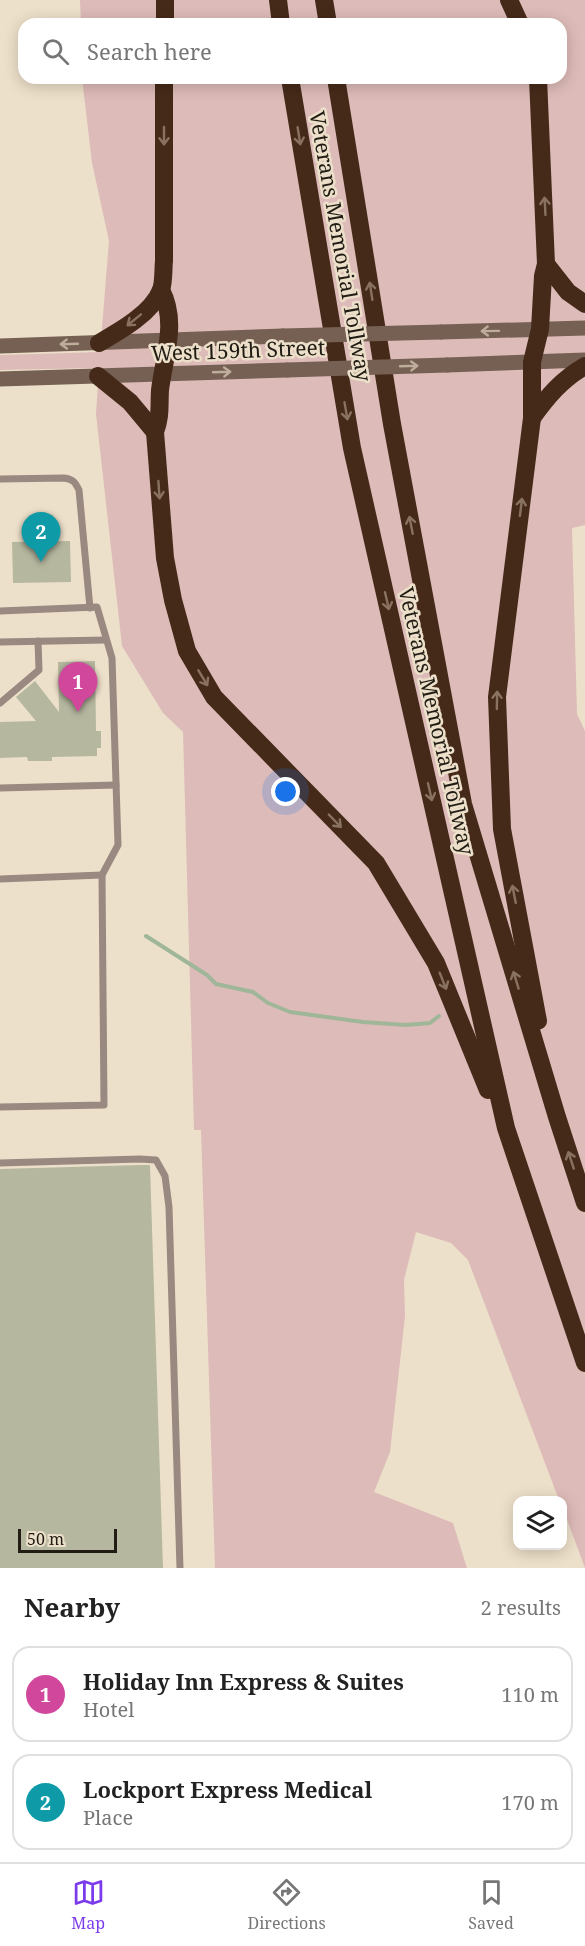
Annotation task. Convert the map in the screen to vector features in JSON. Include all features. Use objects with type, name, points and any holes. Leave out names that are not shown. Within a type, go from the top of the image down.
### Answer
[{"type":"highway","points":[[165,0],[165,18]]},
{"type":"highway","points":[[278,0],[280,18]]},
{"type":"highway","points":[[324,0],[327,18]]},
{"type":"highway","points":[[509,0],[517,18]]},
{"type":"highway","points":[[99,343],[132,323],[161,290],[164,261],[164,84]]},
{"type":"highway","name":"Veterans Memorial Tollway","points":[[291,84],[352,448],[503,1116],[585,1363]]},
{"type":"highway","name":"Veterans Memorial Tollway","points":[[337,84],[392,424],[463,804],[585,1203]]},
{"type":"highway","points":[[538,84],[546,264],[543,276],[540,329],[531,362],[532,418],[496,697],[502,829],[557,1117]]},
{"type":"highway","points":[[546,264],[568,292],[585,304]]},
{"type":"highway","points":[[161,290],[166,299],[170,340],[160,390],[160,418],[155,432],[165,558],[173,600],[187,651],[214,697],[376,863],[436,963],[515,1156]]},
{"type":"highway","points":[[532,418],[548,395],[585,366]]},
{"type":"highway","points":[[98,376],[130,402],[155,432]]},
{"type":"main road","name":"West 159th Street","points":[[0,346],[585,328]]},
{"type":"main road","name":"West 159th Street","points":[[0,379],[585,360]]},
{"type":"lane","points":[[0,479],[64,478],[74,480],[79,490],[90,608]]},
{"type":"lane","points":[[0,611],[97,607],[112,658],[118,845],[102,875],[104,1104],[0,1107]]},
{"type":"lane","points":[[0,642],[106,640]]},
{"type":"lane","points":[[0,703],[39,670],[38,641]]},
{"type":"lane","points":[[0,788],[116,785]]},
{"type":"lane","points":[[0,879],[102,875]]},
{"type":"lane","points":[[0,1163],[148,1159],[156,1160],[165,1176],[169,1219],[180,1568]]},
{"type":"shaded area","points":[[80,0],[585,0],[585,525],[572,528],[577,714],[585,731],[585,1568],[567,1520],[567,1496],[557,1496],[468,1260],[451,1243],[416,1232],[404,1280],[405,1316],[390,1452],[374,1492],[453,1523],[467,1568],[215,1568],[201,1130],[194,1130],[183,732],[163,713],[122,646],[96,414],[99,368],[0,370],[0,355],[100,352],[109,241],[92,163],[83,84],[567,84],[567,18],[81,18]]},
{"type":"building","points":[[70,541],[71,582],[13,583],[12,542]]},
{"type":"building","points":[[95,661],[96,731],[101,731],[101,748],[97,748],[97,756],[52,757],[52,761],[28,761],[27,757],[0,758],[0,722],[36,721],[16,697],[35,681],[59,712],[58,662]]},
{"type":"building","points":[[150,1165],[163,1568],[0,1568],[0,1169]]},
{"type":"waterway","points":[[146,936],[207,975],[216,984],[253,992],[268,1003],[290,1012],[363,1022],[406,1025],[430,1023],[439,1016]]},
{"type":"place","name":"Lockport Express Medical","points":[[41,562]]},
{"type":"place","name":"Holiday Inn Express & Suites","points":[[78,712]]}]
